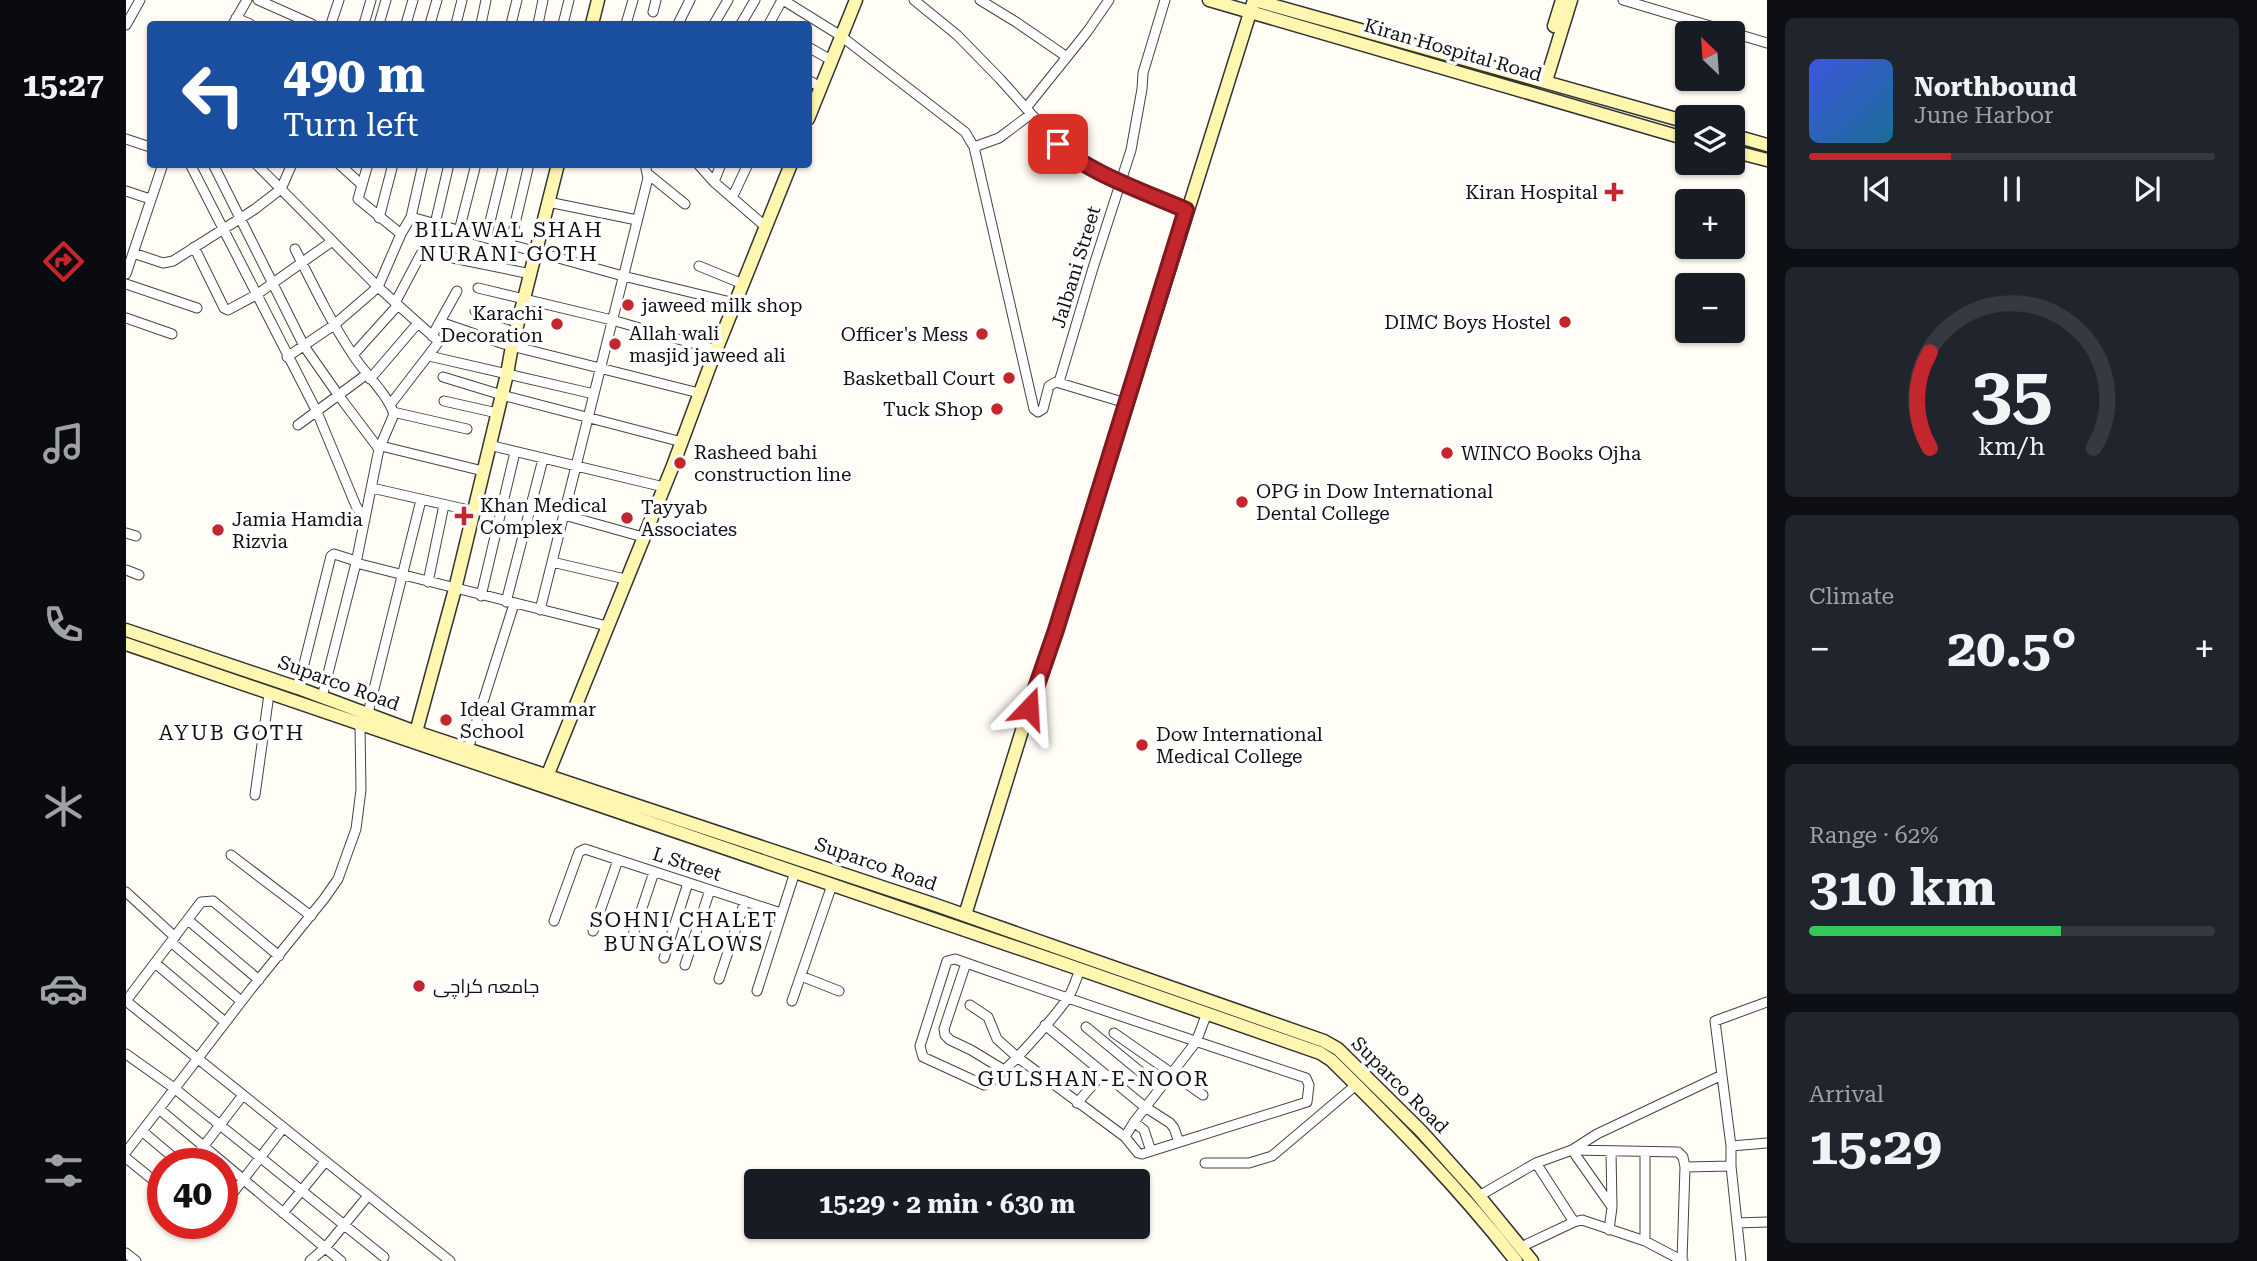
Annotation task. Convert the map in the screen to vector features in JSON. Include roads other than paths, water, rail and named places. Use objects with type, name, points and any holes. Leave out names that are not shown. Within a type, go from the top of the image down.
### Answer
[{"type":"main road","points":[[812,108],[856,0]]},
{"type":"main road","name":"Kiran Hospital Road","points":[[1209,0],[1253,3],[1675,119]]},
{"type":"main road","points":[[1557,32],[1562,0]]},
{"type":"main road","points":[[1541,80],[1571,0]]},
{"type":"main road","points":[[592,21],[594,1]]},
{"type":"main road","points":[[965,915],[1253,3]]},
{"type":"main road","name":"Kiran Hospital Road","points":[[1253,3],[1471,76],[1675,136]]},
{"type":"main road","points":[[1471,76],[1475,62]]},
{"type":"main road","points":[[1745,139],[1767,145]]},
{"type":"main road","points":[[1745,154],[1767,160]]},
{"type":"main road","points":[[416,732],[455,589],[557,168]]},
{"type":"main road","points":[[548,774],[789,168]]},
{"type":"main road","name":"Suparco Road","points":[[126,630],[368,713],[416,732],[430,742],[722,840],[965,915],[1058,955],[1080,969],[1320,1053],[1331,1060],[1476,1200],[1532,1261]]},
{"type":"main road","name":"Suparco Road","points":[[126,644],[360,725],[468,749],[548,774],[832,885],[1267,1020],[1324,1041],[1338,1049],[1421,1131],[1476,1200],[1516,1261]]},
{"type":"main road","points":[[288,700],[296,687]]},
{"type":"street","points":[[126,25],[140,0]]},
{"type":"street","points":[[234,21],[247,0]]},
{"type":"street","points":[[258,0],[305,21]]},
{"type":"street","points":[[365,21],[371,0]]},
{"type":"street","points":[[380,21],[386,0]]},
{"type":"street","points":[[407,21],[413,0]]},
{"type":"street","points":[[431,21],[437,0]]},
{"type":"street","points":[[457,21],[462,0]]},
{"type":"street","points":[[482,21],[486,0]]},
{"type":"street","points":[[512,21],[517,0]]},
{"type":"street","points":[[539,21],[544,0]]},
{"type":"street","points":[[564,21],[569,0]]},
{"type":"street","points":[[627,21],[633,0]]},
{"type":"street","points":[[653,12],[656,0]]},
{"type":"street","points":[[680,21],[690,0]]},
{"type":"street","points":[[717,21],[728,0]]},
{"type":"street","points":[[743,21],[755,0]]},
{"type":"street","points":[[771,21],[782,0],[841,36],[965,132],[974,147],[999,138],[1029,111],[1109,0]]},
{"type":"street","points":[[914,0],[957,35],[1068,155],[1186,210]]},
{"type":"street","points":[[980,0],[1067,57]]},
{"type":"street","name":"Jalbani Street","points":[[974,147],[1030,399],[1035,411],[1044,410],[1049,386],[1059,382],[1131,150],[1143,73],[1165,0]]},
{"type":"street","points":[[1623,0],[1767,42]]},
{"type":"street","points":[[332,21],[335,1]]},
{"type":"street","points":[[812,49],[831,60]]},
{"type":"street","points":[[812,82],[820,87]]},
{"type":"street","points":[[126,139],[147,146]]},
{"type":"street","points":[[126,274],[162,168]]},
{"type":"street","points":[[193,168],[317,412],[356,506],[365,520]]},
{"type":"street","points":[[215,168],[304,346],[380,447],[483,471]]},
{"type":"street","points":[[260,168],[331,242],[438,342],[392,408],[391,425],[380,447],[356,562],[322,697]]},
{"type":"street","points":[[133,253],[168,262],[281,189],[290,168]]},
{"type":"street","points":[[342,168],[362,185]]},
{"type":"street","points":[[367,168],[358,199],[401,234]]},
{"type":"street","points":[[379,218],[392,168]]},
{"type":"street","points":[[287,357],[334,325],[378,287],[411,217],[422,168]]},
{"type":"street","points":[[435,224],[448,168]]},
{"type":"street","points":[[459,231],[475,168]]},
{"type":"street","points":[[486,238],[503,168]]},
{"type":"street","points":[[510,245],[529,168]]},
{"type":"street","points":[[702,168],[766,227]]},
{"type":"street","points":[[714,182],[719,168]]},
{"type":"street","points":[[732,198],[746,168]]},
{"type":"street","points":[[646,169],[685,204]]},
{"type":"street","points":[[540,610],[637,220],[646,169]]},
{"type":"street","points":[[126,191],[150,199]]},
{"type":"street","points":[[548,202],[637,220]]},
{"type":"street","points":[[411,217],[623,276],[735,303]]},
{"type":"street","points":[[194,247],[226,310],[231,310],[331,242]]},
{"type":"street","points":[[295,249],[334,325],[392,408],[467,429]]},
{"type":"street","points":[[353,355],[397,304],[422,252]]},
{"type":"street","points":[[448,257],[531,275]]},
{"type":"street","points":[[699,266],[743,284]]},
{"type":"street","points":[[126,284],[197,308]]},
{"type":"street","points":[[478,288],[612,320],[716,350]]},
{"type":"street","points":[[432,336],[457,291]]},
{"type":"street","points":[[475,311],[519,322]]},
{"type":"street","points":[[126,318],[172,334]]},
{"type":"street","points":[[440,322],[512,346],[699,393]]},
{"type":"street","points":[[298,425],[369,377],[418,323]]},
{"type":"street","points":[[429,356],[594,394]]},
{"type":"street","points":[[443,377],[682,442]]},
{"type":"street","points":[[1059,382],[1126,403]]},
{"type":"street","points":[[444,401],[497,413]]},
{"type":"street","points":[[489,445],[664,487]]},
{"type":"street","points":[[481,596],[515,452]]},
{"type":"street","points":[[468,749],[510,603],[543,458]]},
{"type":"street","points":[[372,488],[473,511]]},
{"type":"street","points":[[368,713],[421,500]]},
{"type":"street","points":[[428,582],[444,505]]},
{"type":"street","points":[[564,515],[643,537]]},
{"type":"street","points":[[126,533],[136,536]]},
{"type":"street","points":[[296,687],[331,556],[334,554],[481,596],[607,626]]},
{"type":"street","points":[[552,562],[625,579]]},
{"type":"street","points":[[126,570],[139,575]]},
{"type":"street","points":[[255,795],[269,694]]},
{"type":"street","points":[[126,1152],[338,879],[356,829],[361,790],[360,725]]},
{"type":"street","name":"L Street","points":[[554,921],[581,849],[781,914]]},
{"type":"street","points":[[231,855],[311,916]]},
{"type":"street","points":[[593,931],[618,860]]},
{"type":"street","points":[[630,944],[654,872]]},
{"type":"street","points":[[757,991],[795,872]]},
{"type":"street","points":[[664,958],[688,883]]},
{"type":"street","points":[[792,1001],[832,885]]},
{"type":"street","points":[[685,965],[710,890]]},
{"type":"street","points":[[126,892],[173,940],[242,1001]]},
{"type":"street","points":[[279,956],[209,899],[201,902],[126,1001],[450,1261]]},
{"type":"street","points":[[719,979],[745,901]]},
{"type":"street","points":[[188,920],[259,980]]},
{"type":"street","points":[[970,1004],[988,1017],[997,1039],[1017,1057],[1125,1137],[1138,1153],[1306,1103],[1309,1099],[1310,1084],[1306,1078],[1067,999],[952,958],[947,961],[920,1046],[921,1051],[928,1061],[984,1085],[990,1084],[1017,1057],[1067,999],[1080,969]]},
{"type":"street","points":[[155,963],[225,1022]]},
{"type":"street","points":[[966,963],[944,1029],[945,1035],[1004,1070]]},
{"type":"street","points":[[801,976],[839,990]]},
{"type":"street","points":[[1741,1261],[1731,1146],[1715,1021],[1767,1002]]},
{"type":"street","points":[[1125,1137],[1196,1042],[1207,1013]]},
{"type":"street","points":[[1045,1025],[1145,1107],[1170,1123],[1179,1142]]},
{"type":"street","points":[[1086,1027],[1160,1088]]},
{"type":"street","points":[[1114,1033],[1203,1095]]},
{"type":"street","points":[[126,1054],[174,1088],[384,1257]]},
{"type":"street","points":[[1077,1103],[1104,1073]]},
{"type":"street","points":[[1476,1200],[1536,1163],[1572,1150],[1597,1134],[1722,1075]]},
{"type":"street","points":[[1205,1163],[1249,1163],[1272,1156],[1356,1085]]},
{"type":"street","points":[[204,1147],[243,1095]]},
{"type":"street","points":[[159,1109],[341,1261]]},
{"type":"street","points":[[1134,1122],[1143,1130],[1152,1151]]},
{"type":"street","points":[[238,1185],[284,1128]]},
{"type":"street","points":[[142,1131],[162,1148]]},
{"type":"street","points":[[1731,1146],[1767,1143]]},
{"type":"street","points":[[1521,1247],[1582,1220],[1645,1241],[1683,1261],[1685,1167],[1682,1154],[1572,1150]]},
{"type":"street","points":[[1572,1150],[1612,1207]]},
{"type":"street","points":[[1609,1230],[1612,1207],[1611,1151]]},
{"type":"street","points":[[1645,1152],[1645,1241]]},
{"type":"street","points":[[126,1158],[147,1175]]},
{"type":"street","points":[[283,1213],[325,1162]]},
{"type":"street","points":[[1536,1163],[1574,1222]]},
{"type":"street","points":[[1685,1167],[1731,1166]]},
{"type":"street","points":[[310,1261],[345,1226],[367,1197]]},
{"type":"street","points":[[1737,1223],[1767,1222]]},
{"type":"street","points":[[126,1253],[136,1261]]},
{"type":"place","name":"Kiran Hospital","points":[[1614,192]]},
{"type":"place","name":"jaweed milk shop","points":[[628,305]]},
{"type":"place","name":"DIMC Boys Hostel","points":[[1565,322]]},
{"type":"place","name":"Karachi Decoration","points":[[557,324]]},
{"type":"place","name":"Officer's Mess","points":[[982,334]]},
{"type":"place","name":"Allah wali masjid jaweed ali","points":[[615,344]]},
{"type":"place","name":"Basketball Court","points":[[1009,378]]},
{"type":"place","name":"Tuck Shop","points":[[997,409]]},
{"type":"place","name":"WINCO Books Ojha","points":[[1447,453]]},
{"type":"place","name":"Rasheed bahi construction line","points":[[680,463]]},
{"type":"place","name":"OPG in Dow International Dental College","points":[[1242,502]]},
{"type":"place","name":"Khan Medical Complex","points":[[464,516]]},
{"type":"place","name":"Tayyab Associates","points":[[627,518]]},
{"type":"place","name":"Jamia Hamdia Rizvia","points":[[218,530]]},
{"type":"place","name":"Ideal Grammar School","points":[[446,720]]},
{"type":"place","name":"Dow International Medical College","points":[[1142,745]]},
{"type":"place","name":"جامعہ کراچی","points":[[419,986]]},
{"type":"district","name":"BILAWAL SHAH NURANI GOTH","points":[[509,242]]},
{"type":"district","name":"AYUB GOTH","points":[[232,733]]},
{"type":"district","name":"SOHNI CHALET BUNGALOWS","points":[[684,932]]},
{"type":"district","name":"GULSHAN-E-NOOR","points":[[1094,1079]]}]
